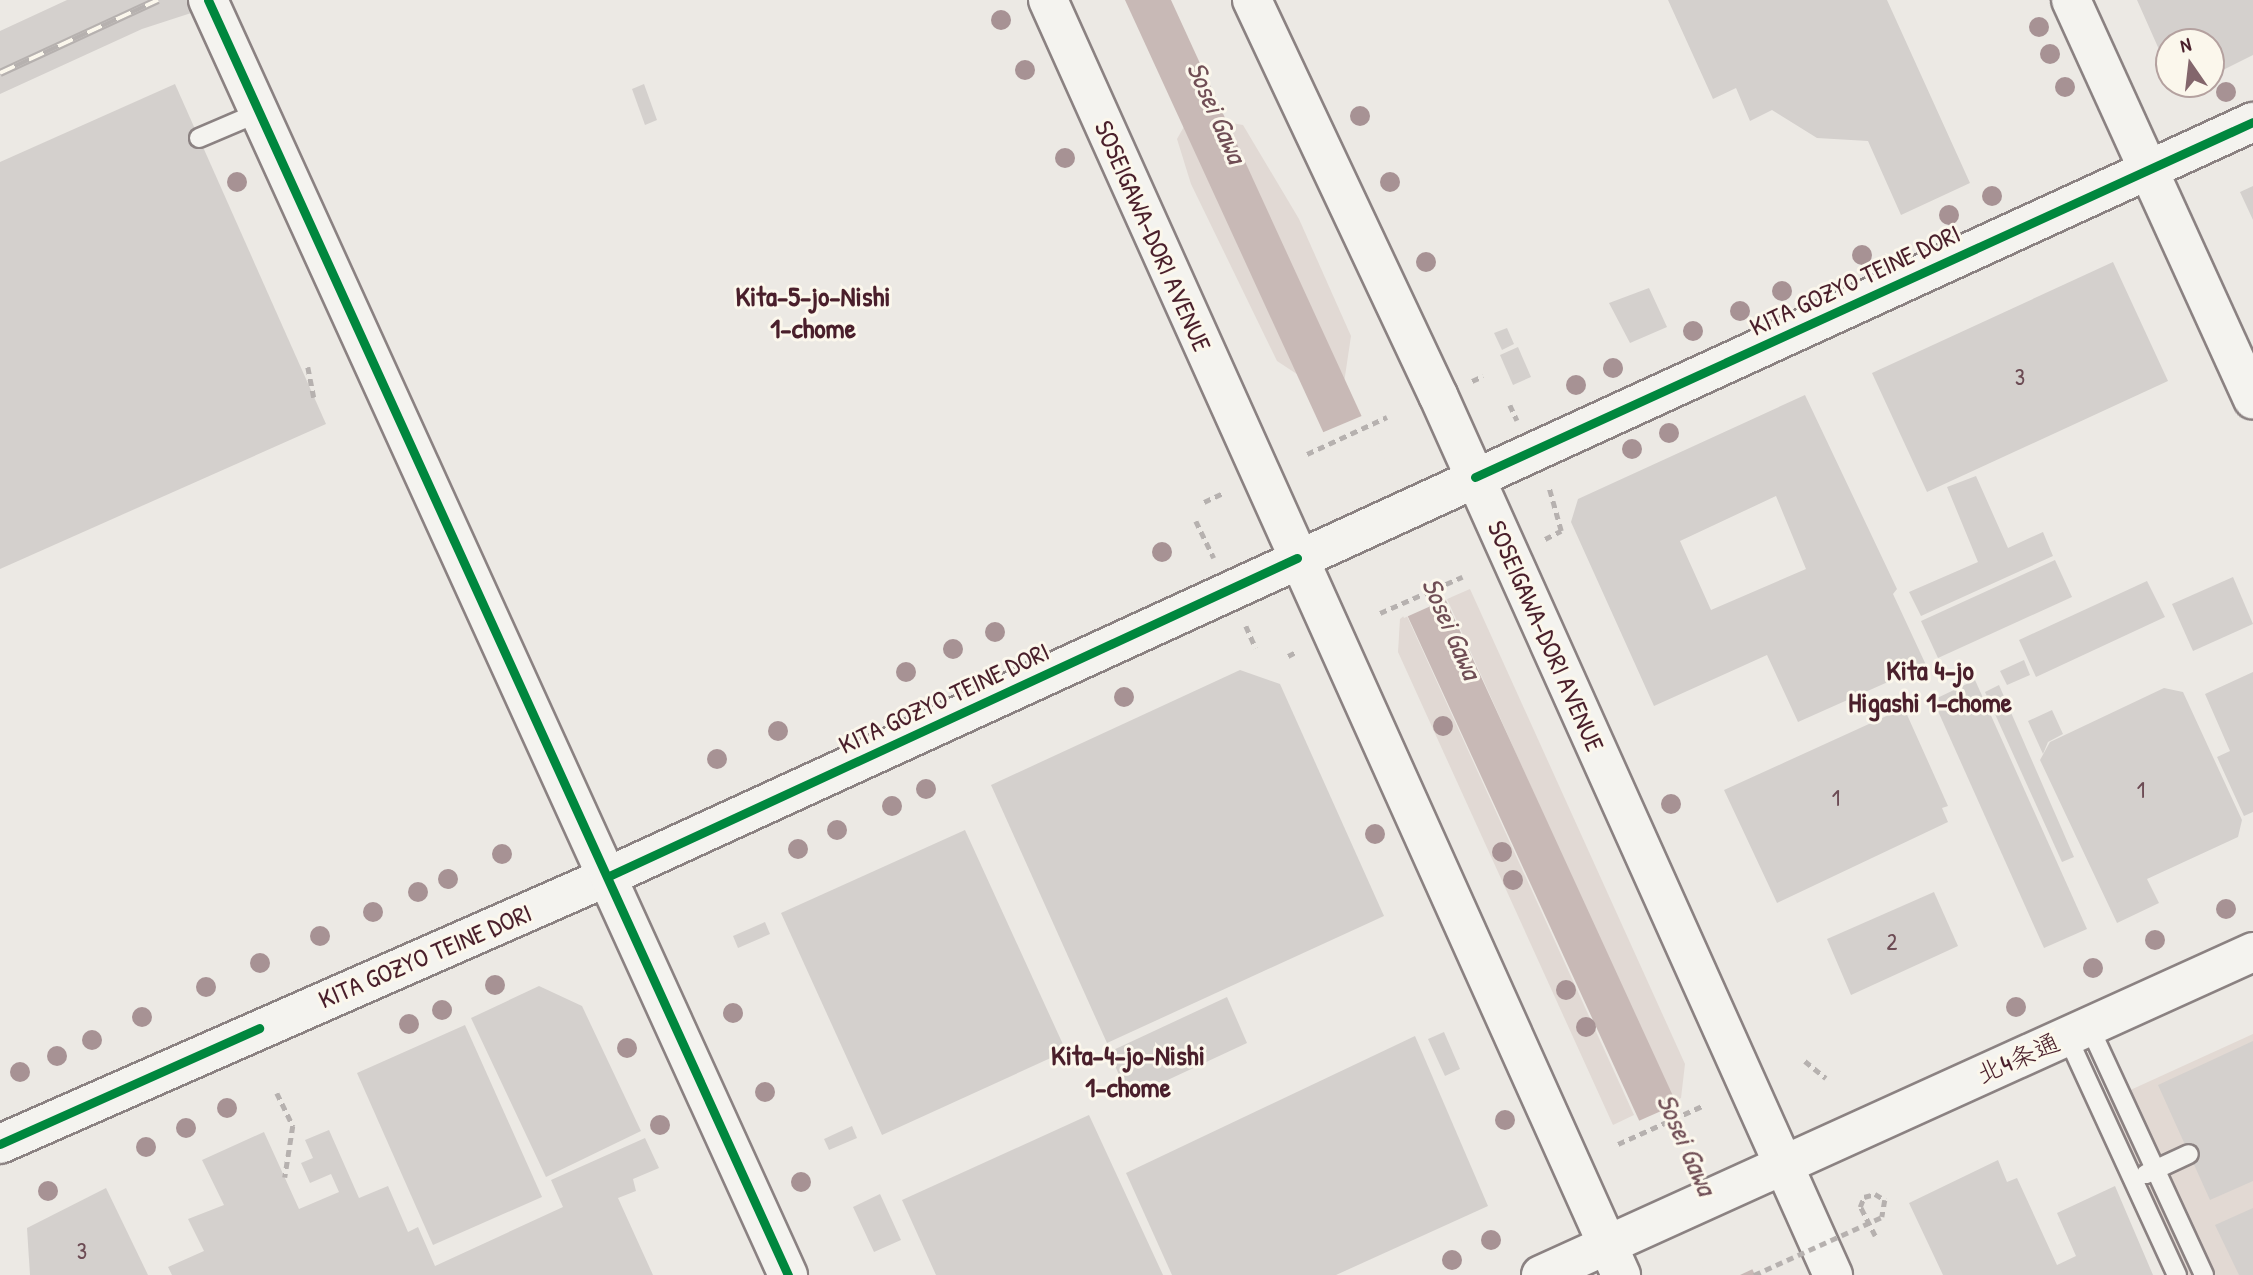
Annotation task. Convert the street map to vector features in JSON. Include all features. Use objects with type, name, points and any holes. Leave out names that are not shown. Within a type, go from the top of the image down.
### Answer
[{"type":"main road","points":[[208,0],[609,876],[788,1275]]},
{"type":"main road","name":"SOSEIGAWA-DORI AVENUE","points":[[1048,0],[1614,1260]]},
{"type":"main road","name":"SOSEIGAWA-DORI AVENUE","points":[[1252,0],[1475,477],[1833,1275]]},
{"type":"main road","points":[[2071,0],[2253,400]]},
{"type":"main road","name":"KITA GOZYO TEINE DORI","points":[[0,1144],[609,876],[1297,558],[2253,122]]},
{"type":"main road","name":"北4条通","points":[[1614,1260],[1654,1224],[2253,952]]},
{"type":"main road","points":[[1541,1275],[1614,1260]]},
{"type":"lane","points":[[198,138],[260,112]]},
{"type":"lane","points":[[2078,1031],[2155,1170],[2204,1275]]},
{"type":"lane","points":[[2078,1031],[2134,1180],[2177,1275]]},
{"type":"lane","points":[[2134,1180],[2189,1154]]},
{"type":"path","points":[[308,367],[314,397]]},
{"type":"path","points":[[1307,454],[1387,417]]},
{"type":"path","points":[[1204,502],[1223,493]]},
{"type":"path","points":[[1545,540],[1561,531],[1554,513],[1556,502]]},
{"type":"path","points":[[1380,613],[1462,577]]},
{"type":"path","points":[[1288,656],[1296,652]]},
{"type":"path","points":[[1805,1061],[1826,1078]]},
{"type":"path","points":[[277,1093],[293,1126],[285,1177]]},
{"type":"path","points":[[1618,1144],[1702,1106]]},
{"type":"path","points":[[1754,1275],[1882,1217],[1885,1200],[1875,1194],[1864,1197],[1860,1207],[1875,1236]]},
{"type":"shaded area","points":[[1190,116],[1243,125],[1299,219],[1351,336],[1341,403],[1277,361],[1191,184],[1177,139]]},
{"type":"shaded area","points":[[1470,589],[1685,1064],[1681,1098],[1672,1102],[1447,599]]},
{"type":"shaded area","points":[[1406,614],[1634,1115],[1613,1125],[1398,652],[1400,619]]},
{"type":"shaded area","points":[[2253,1034],[2253,1275],[2168,1275],[2091,1108]]},
{"type":"water","name":"Sosei Gawa","points":[[1125,0],[1171,0],[1755,1275],[1710,1275]]},
{"type":"pier","points":[[1364,415],[1451,597],[1404,618],[1319,434]]},
{"type":"pier","points":[[1677,1104],[1755,1268],[1740,1275],[1706,1275],[1634,1123]]},
{"type":"building","points":[[67,0],[228,1],[142,29],[0,94],[0,31]]},
{"type":"building","points":[[1668,0],[1887,0],[1970,183],[1901,215],[1868,141],[1817,138],[1772,110],[1750,121],[1736,88],[1713,99]]},
{"type":"building","points":[[2137,0],[2253,0],[2253,55],[2225,69],[2225,28],[2155,28],[2155,40]]},
{"type":"building","points":[[175,84],[326,424],[0,569],[0,162]]},
{"type":"building","points":[[644,84],[657,120],[645,125],[632,89]]},
{"type":"building","points":[[2253,186],[2253,220],[2240,192]]},
{"type":"building","points":[[2113,262],[2168,381],[1927,492],[1872,373]]},
{"type":"building","points":[[1649,288],[1667,327],[1630,343],[1609,303]]},
{"type":"building","points":[[1507,328],[1514,344],[1502,350],[1494,333]]},
{"type":"building","points":[[1518,347],[1531,377],[1513,385],[1500,355]]},
{"type":"building","points":[[1805,395],[1897,589],[1893,594],[1926,665],[1798,722],[1767,655],[1654,706],[1571,522],[1578,499]],"holes":[[[1776,496],[1806,569],[1711,610],[1680,541]]]},
{"type":"building","points":[[1976,476],[2008,548],[2043,532],[2053,556],[1921,616],[1909,592],[1978,562],[1947,487]]},
{"type":"building","points":[[2055,560],[2072,597],[1938,658],[1921,621]]},
{"type":"building","points":[[2233,577],[2253,624],[2193,651],[2172,604]]},
{"type":"building","points":[[2147,581],[2165,617],[2036,677],[2019,640]]},
{"type":"building","points":[[2024,660],[2030,675],[2007,685],[2000,671]]},
{"type":"building","points":[[1240,670],[1280,684],[1384,916],[1107,1043],[991,785]]},
{"type":"building","points":[[2253,672],[2253,812],[2244,816],[2217,757],[2230,751],[2205,694]]},
{"type":"building","points":[[1975,680],[2087,929],[2044,948],[1933,700]]},
{"type":"building","points":[[1999,685],[2074,857],[2062,862],[1985,692]]},
{"type":"building","points":[[2164,688],[2183,692],[2242,820],[2238,837],[2147,879],[2159,903],[2117,923],[2040,760],[2050,742]]},
{"type":"building","points":[[1904,708],[1948,806],[1942,808],[1948,822],[1777,903],[1724,790]]},
{"type":"building","points":[[2052,710],[2063,734],[2048,742],[2043,754],[2028,721]]},
{"type":"building","points":[[965,830],[1066,1051],[882,1135],[781,913]]},
{"type":"building","points":[[1934,892],[1958,946],[1851,995],[1827,939]]},
{"type":"building","points":[[765,922],[770,934],[738,948],[733,936]]},
{"type":"building","points":[[539,986],[582,1006],[641,1131],[546,1177],[471,1018]]},
{"type":"building","points":[[1227,997],[1247,1043],[1129,1098],[1109,1052]]},
{"type":"building","points":[[465,1025],[542,1197],[433,1245],[357,1073]]},
{"type":"building","points":[[1444,1032],[1460,1069],[1445,1076],[1428,1039]]},
{"type":"building","points":[[1415,1036],[1488,1206],[1336,1275],[1172,1275],[1126,1173]]},
{"type":"building","points":[[2253,1041],[2253,1181],[2210,1200],[2158,1085]]},
{"type":"building","points":[[1089,1115],[1163,1275],[936,1275],[902,1200]]},
{"type":"building","points":[[852,1126],[857,1138],[829,1150],[824,1139]]},
{"type":"building","points":[[329,1130],[359,1198],[388,1186],[408,1232],[418,1227],[435,1266],[563,1207],[551,1180],[645,1138],[659,1168],[633,1179],[636,1191],[618,1198],[653,1275],[172,1275],[168,1267],[204,1251],[188,1219],[224,1205],[202,1160],[264,1132],[299,1209],[339,1192],[331,1174],[310,1183],[301,1163],[313,1158],[305,1140]]},
{"type":"building","points":[[1998,1160],[2007,1182],[2017,1178],[2057,1265],[2076,1256],[2057,1213],[2115,1186],[2153,1275],[1943,1275],[1909,1203]]},
{"type":"building","points":[[106,1188],[148,1275],[30,1275],[27,1228]]},
{"type":"building","points":[[880,1194],[901,1240],[874,1252],[853,1207]]},
{"type":"building","points":[[2253,1208],[2253,1275],[2239,1275],[2215,1225]]},
{"type":"railway","points":[[0,73],[158,0]]},
{"type":"cycle path","points":[[208,0],[788,1275]]},
{"type":"cycle path","points":[[1475,477],[2253,122]]},
{"type":"cycle path","points":[[609,876],[1297,558]]},
{"type":"cycle path","points":[[0,1144],[259,1028]]},
{"type":"district","name":"Kita-5-jo-Nishi 1-chome","points":[[813,312]]},
{"type":"district","name":"Kita 4-jo Higashi 1-chome","points":[[1930,686]]},
{"type":"district","name":"Kita-4-jo-Nishi 1-chome","points":[[1128,1071]]}]
